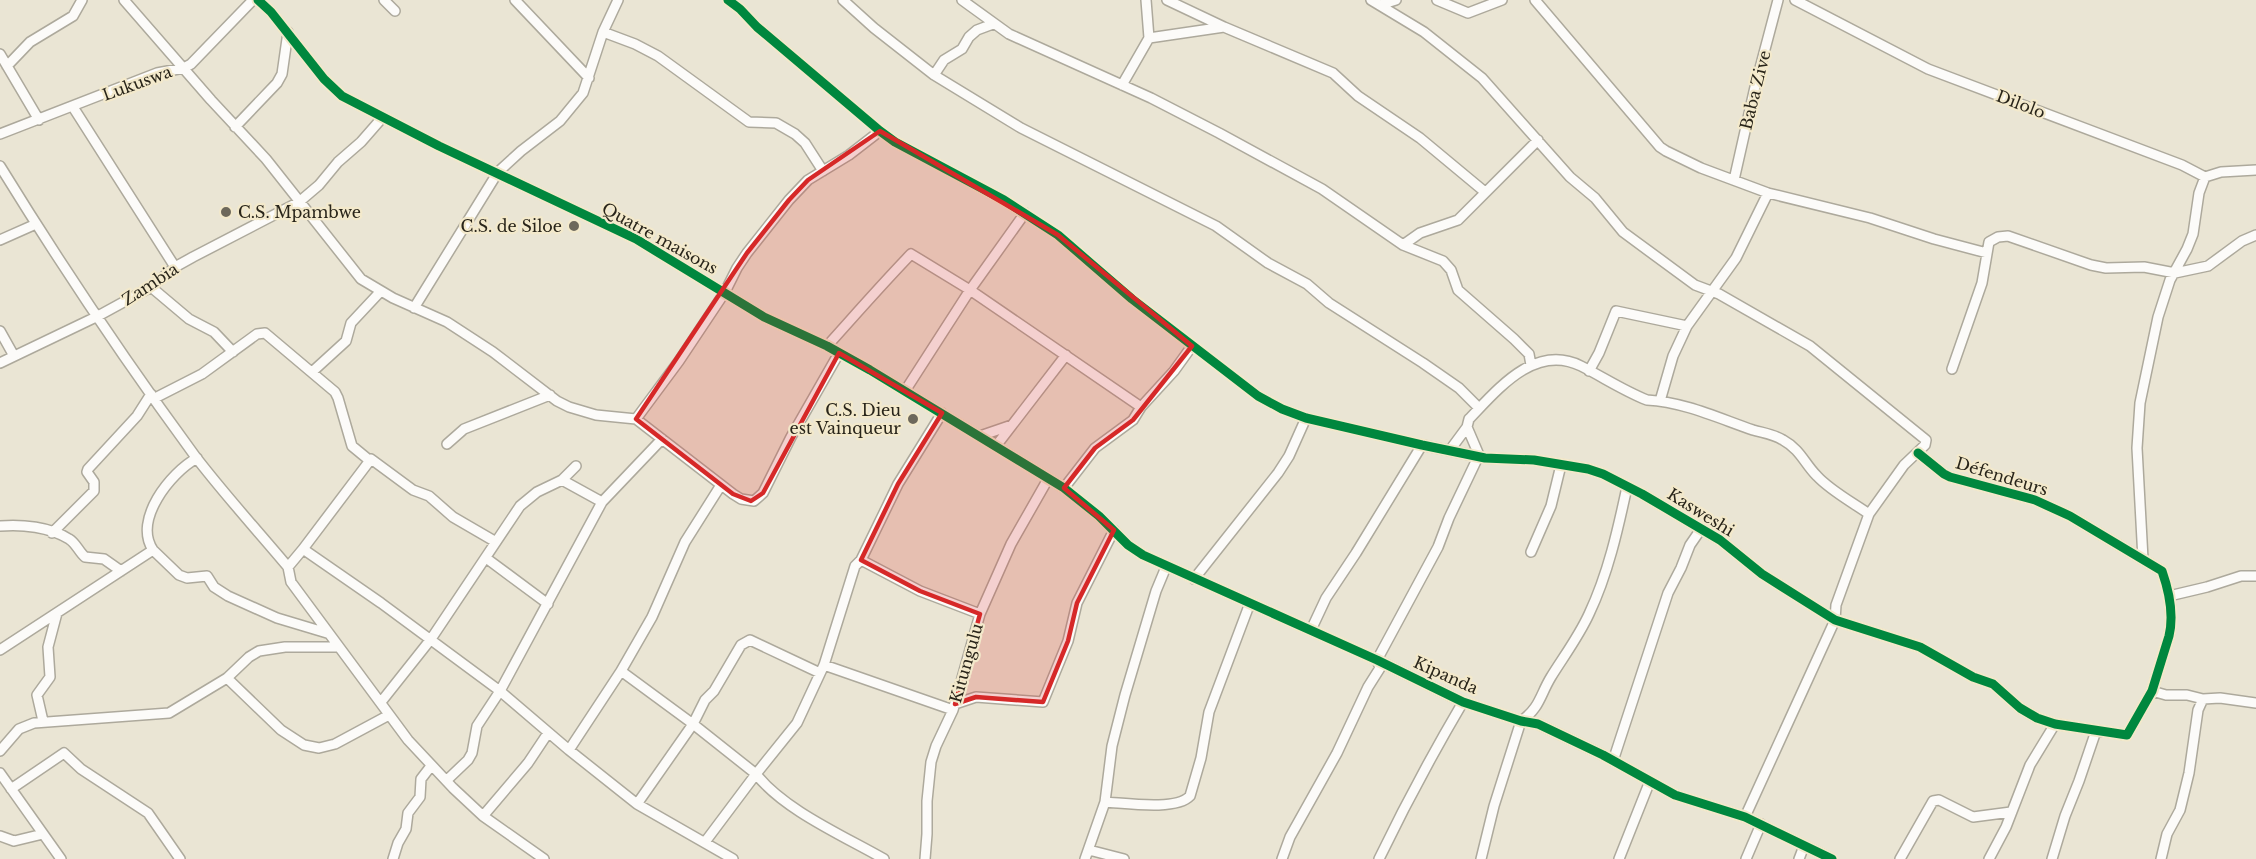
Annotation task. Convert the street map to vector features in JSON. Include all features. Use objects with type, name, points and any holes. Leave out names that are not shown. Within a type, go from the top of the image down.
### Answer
[{"type":"street","points":[[7,66],[30,42],[73,16],[82,0]]},
{"type":"street","points":[[124,0],[235,127],[266,159],[356,274],[380,292],[447,322],[569,407],[584,412],[636,419],[741,499],[751,501],[758,500],[762,496],[791,437],[839,353]]},
{"type":"street","name":"Lukuswa","points":[[0,134],[165,70],[184,68],[191,64],[252,0]]},
{"type":"street","name":"Quatre maisons","points":[[258,0],[288,32],[336,93],[382,118],[636,239],[770,320],[827,346],[905,391],[1064,488]]},
{"type":"street","points":[[384,0],[395,11]]},
{"type":"street","points":[[514,0],[589,78]]},
{"type":"street","points":[[414,308],[498,172],[560,121],[583,93],[603,32],[618,0]]},
{"type":"street","name":"Kasweshi","points":[[728,0],[880,131],[895,142],[1025,213],[1058,235],[1117,287],[1192,346],[1258,396],[1282,409],[1306,418],[1485,458],[1534,460],[1588,469],[1627,487],[1701,529],[1762,574],[1835,620],[1920,647],[1973,677],[1993,684],[2028,713],[2055,724],[2127,735],[2152,691]]},
{"type":"street","points":[[843,0],[874,28],[934,75],[1022,128],[1216,226],[1268,263],[1308,284],[1329,303],[1432,369],[1459,388],[1479,408]]},
{"type":"street","points":[[962,0],[1009,34],[1151,98],[1298,175],[1403,245],[1446,264],[1451,270],[1458,290],[1529,354],[1531,364]]},
{"type":"street","points":[[1122,85],[1149,38],[1146,0]]},
{"type":"street","points":[[1167,0],[1333,74],[1358,96],[1420,138],[1485,192]]},
{"type":"street","points":[[1375,3],[1396,0]]},
{"type":"street","points":[[1437,0],[1468,14],[1502,0]]},
{"type":"street","points":[[1535,0],[1660,147],[1693,164],[1768,193],[1870,218],[1987,253]]},
{"type":"street","name":"Baba Zive","points":[[1734,180],[1778,0]]},
{"type":"street","name":"Dilolo","points":[[1795,0],[1928,69],[2182,165],[2205,177]]},
{"type":"street","points":[[1375,3],[1424,32],[1482,78],[1570,177],[1595,198],[1623,232],[1680,276],[1695,285],[1713,291],[1810,346],[1926,440],[1925,445],[1904,465],[1869,514],[1836,605],[1835,620],[1745,817]]},
{"type":"street","points":[[934,75],[944,60],[962,49],[969,37],[977,30],[993,24]]},
{"type":"street","points":[[1149,38],[1224,27]]},
{"type":"street","points":[[235,127],[277,83],[282,74],[288,32]]},
{"type":"street","points":[[603,32],[636,44],[658,56],[749,122],[776,123],[795,134],[805,143],[823,171]]},
{"type":"street","points":[[0,54],[39,120]]},
{"type":"street","points":[[73,107],[175,267]]},
{"type":"street","name":"Zambia","points":[[0,363],[98,316],[151,287],[175,267],[299,202],[319,185],[338,162],[361,142],[382,118]]},
{"type":"street","points":[[636,419],[679,361],[725,292],[737,268],[789,200],[808,180],[849,155],[880,131]]},
{"type":"street","points":[[1403,245],[1420,232],[1458,220],[1467,213],[1538,140]]},
{"type":"street","points":[[0,166],[98,316],[197,458],[288,567],[291,582],[408,740],[431,766],[483,816],[544,859]]},
{"type":"street","points":[[2143,559],[2138,423],[2158,318],[2169,280],[2175,273],[2193,234],[2199,193],[2205,177],[2221,172],[2256,170]]},
{"type":"street","points":[[1660,401],[1673,356],[1687,326],[1744,243],[1768,193]]},
{"type":"street","points":[[905,391],[970,290],[1025,213]]},
{"type":"street","points":[[0,240],[36,224]]},
{"type":"street","points":[[1952,369],[1982,283],[1989,242],[1993,239],[2008,236],[2091,266],[2144,267],[2175,273],[2208,266],[2242,241],[2256,235]]},
{"type":"street","points":[[827,346],[856,311],[874,296],[911,255],[970,290],[1141,407]]},
{"type":"street","points":[[151,287],[189,319],[214,332],[233,352]]},
{"type":"street","points":[[312,372],[346,341],[351,323],[380,292]]},
{"type":"street","points":[[1589,371],[1616,311],[1687,326]]},
{"type":"street","points":[[0,331],[14,356]]},
{"type":"street","points":[[52,533],[94,491],[94,482],[87,472],[88,469],[153,396],[202,374],[257,334],[265,333],[339,398],[352,446],[413,490],[429,496],[453,517],[496,542]]},
{"type":"street","points":[[1064,488],[1095,448],[1133,420],[1141,407],[1174,371],[1192,346]]},
{"type":"street","points":[[996,446],[1066,355]]},
{"type":"street","points":[[1450,450],[1467,427],[1469,419],[1518,372],[1546,359],[1557,359],[1568,361],[1647,400],[1701,411],[1782,439],[1804,457],[1819,478],[1869,514]]},
{"type":"street","points":[[447,444],[464,429],[550,395]]},
{"type":"street","points":[[705,842],[756,774],[790,734],[822,669],[852,573],[861,560],[898,484],[942,413]]},
{"type":"street","points":[[1194,579],[1278,472],[1289,456],[1306,418]]},
{"type":"street","points":[[980,436],[1013,424]]},
{"type":"street","points":[[1282,859],[1290,837],[1378,673],[1380,668],[1377,660],[1438,547],[1479,455],[1467,427]]},
{"type":"street","points":[[447,780],[468,760],[472,753],[477,726],[500,691],[602,502],[662,439]]},
{"type":"street","points":[[1311,630],[1326,598],[1422,445]]},
{"type":"street","name":"Défendeurs","points":[[1918,453],[1950,477],[2035,500],[2060,511],[2163,571],[2169,596],[2171,628],[2152,691]]},
{"type":"street","points":[[197,458],[183,467],[162,493],[147,517],[146,537],[153,550],[175,573],[182,577],[207,576],[214,586],[228,596],[277,618],[327,633]]},
{"type":"street","points":[[288,567],[369,460]]},
{"type":"street","points":[[1531,552],[1551,506],[1561,465]]},
{"type":"street","points":[[381,702],[431,639],[525,501],[562,480],[576,466]]},
{"type":"street","name":"Kitungulu","points":[[925,859],[927,801],[931,762],[936,746],[954,707],[980,614],[1011,544],[1048,479]]},
{"type":"street","points":[[562,480],[602,502]]},
{"type":"street","points":[[568,750],[621,671],[652,617],[685,542],[722,485]]},
{"type":"street","points":[[1481,859],[1494,806],[1521,721],[1533,713],[1589,614],[1600,589],[1620,521],[1627,487]]},
{"type":"street","name":"Kipanda","points":[[1064,488],[1114,530],[1128,545],[1166,567],[1311,630],[1463,702],[1521,721],[1538,724],[1675,795],[1745,817],[1832,859]]},
{"type":"street","points":[[0,525],[21,524],[69,539],[84,558],[104,559],[121,571]]},
{"type":"street","points":[[1613,761],[1668,593],[1681,568],[1689,545],[1701,529]]},
{"type":"street","points":[[637,804],[693,724],[705,700],[714,691],[741,645],[746,641],[750,640],[822,669],[954,707],[976,697],[1042,702],[1068,641],[1077,603],[1114,530]]},
{"type":"street","points":[[303,549],[431,639],[500,691],[568,750],[637,804],[734,859]]},
{"type":"street","points":[[0,650],[153,550]]},
{"type":"street","points":[[486,558],[548,604]]},
{"type":"street","points":[[861,560],[920,591],[980,614]]},
{"type":"street","points":[[1124,859],[1087,854],[1105,802],[1112,746],[1156,591],[1166,567]]},
{"type":"street","points":[[2169,596],[2241,576],[2256,576]]},
{"type":"street","points":[[1105,802],[1176,803],[1190,796],[1201,758],[1209,712],[1250,603]]},
{"type":"street","points":[[43,721],[37,695],[50,677],[48,646],[57,613]]},
{"type":"street","points":[[0,751],[23,726],[43,721],[169,713],[227,678],[249,657],[259,651],[285,646],[338,646]]},
{"type":"street","points":[[621,671],[756,774],[784,802],[885,859]]},
{"type":"street","points":[[227,678],[281,730],[304,745],[319,748],[335,744],[389,715]]},
{"type":"street","points":[[2152,691],[2166,695],[2187,695],[2204,699],[2220,698],[2256,703]]},
{"type":"street","points":[[2161,859],[2167,834],[2180,810],[2189,773],[2198,710],[2204,699]]},
{"type":"street","points":[[1379,859],[1412,792],[1463,702]]},
{"type":"street","points":[[1989,859],[2001,837],[2030,765],[2055,724]]},
{"type":"street","points":[[2052,859],[2096,731]]},
{"type":"street","points":[[483,816],[528,763],[548,733]]},
{"type":"street","points":[[11,789],[64,753],[103,785],[148,813],[180,859]]},
{"type":"street","points":[[393,859],[398,843],[406,830],[408,813],[420,797],[421,778],[431,766]]},
{"type":"street","points":[[0,773],[61,859]]},
{"type":"street","points":[[1619,859],[1650,781]]},
{"type":"street","points":[[1900,859],[1933,801],[1939,800],[1969,816],[2011,812]]},
{"type":"street","points":[[1746,859],[1761,824]]},
{"type":"street","points":[[0,836],[14,841],[43,834]]},
{"type":"street","points":[[1799,859],[1804,846]]},
{"type":"highlighted area","points":[[880,131],[1058,235],[1192,346],[1133,420],[1095,448],[1064,488],[1114,530],[1077,603],[1068,641],[1043,702],[976,697],[955,704],[980,614],[920,591],[861,560],[898,484],[942,413],[839,353],[763,493],[751,501],[733,494],[636,419],[747,253],[789,200],[808,180]]},
{"type":"cycle path","points":[[258,0],[271,12],[324,79],[342,96],[439,146],[636,239],[764,317],[827,346],[870,370],[1064,488],[1099,516],[1128,545],[1143,555],[1377,660],[1463,702],[1521,721],[1538,724],[1603,755],[1675,795],[1745,817],[1832,859]]},
{"type":"cycle path","points":[[728,0],[880,131],[895,142],[1004,200],[1058,235],[1132,299],[1258,396],[1282,409],[1306,418],[1485,458],[1534,460],[1588,469],[1603,474],[1720,540],[1762,574],[1835,620],[1920,647],[1973,677],[1993,684],[2020,708],[2037,718],[2055,724],[2127,735],[2152,691],[2169,636],[2170,603],[2162,571],[2070,516],[2035,500],[1950,477],[1918,453]]},
{"type":"place","name":"C.S. Mpambwe","points":[[226,212]]},
{"type":"place","name":"C.S. de Siloe","points":[[574,226]]},
{"type":"place","name":"C.S. Dieu est Vainqueur","points":[[913,419]]}]
